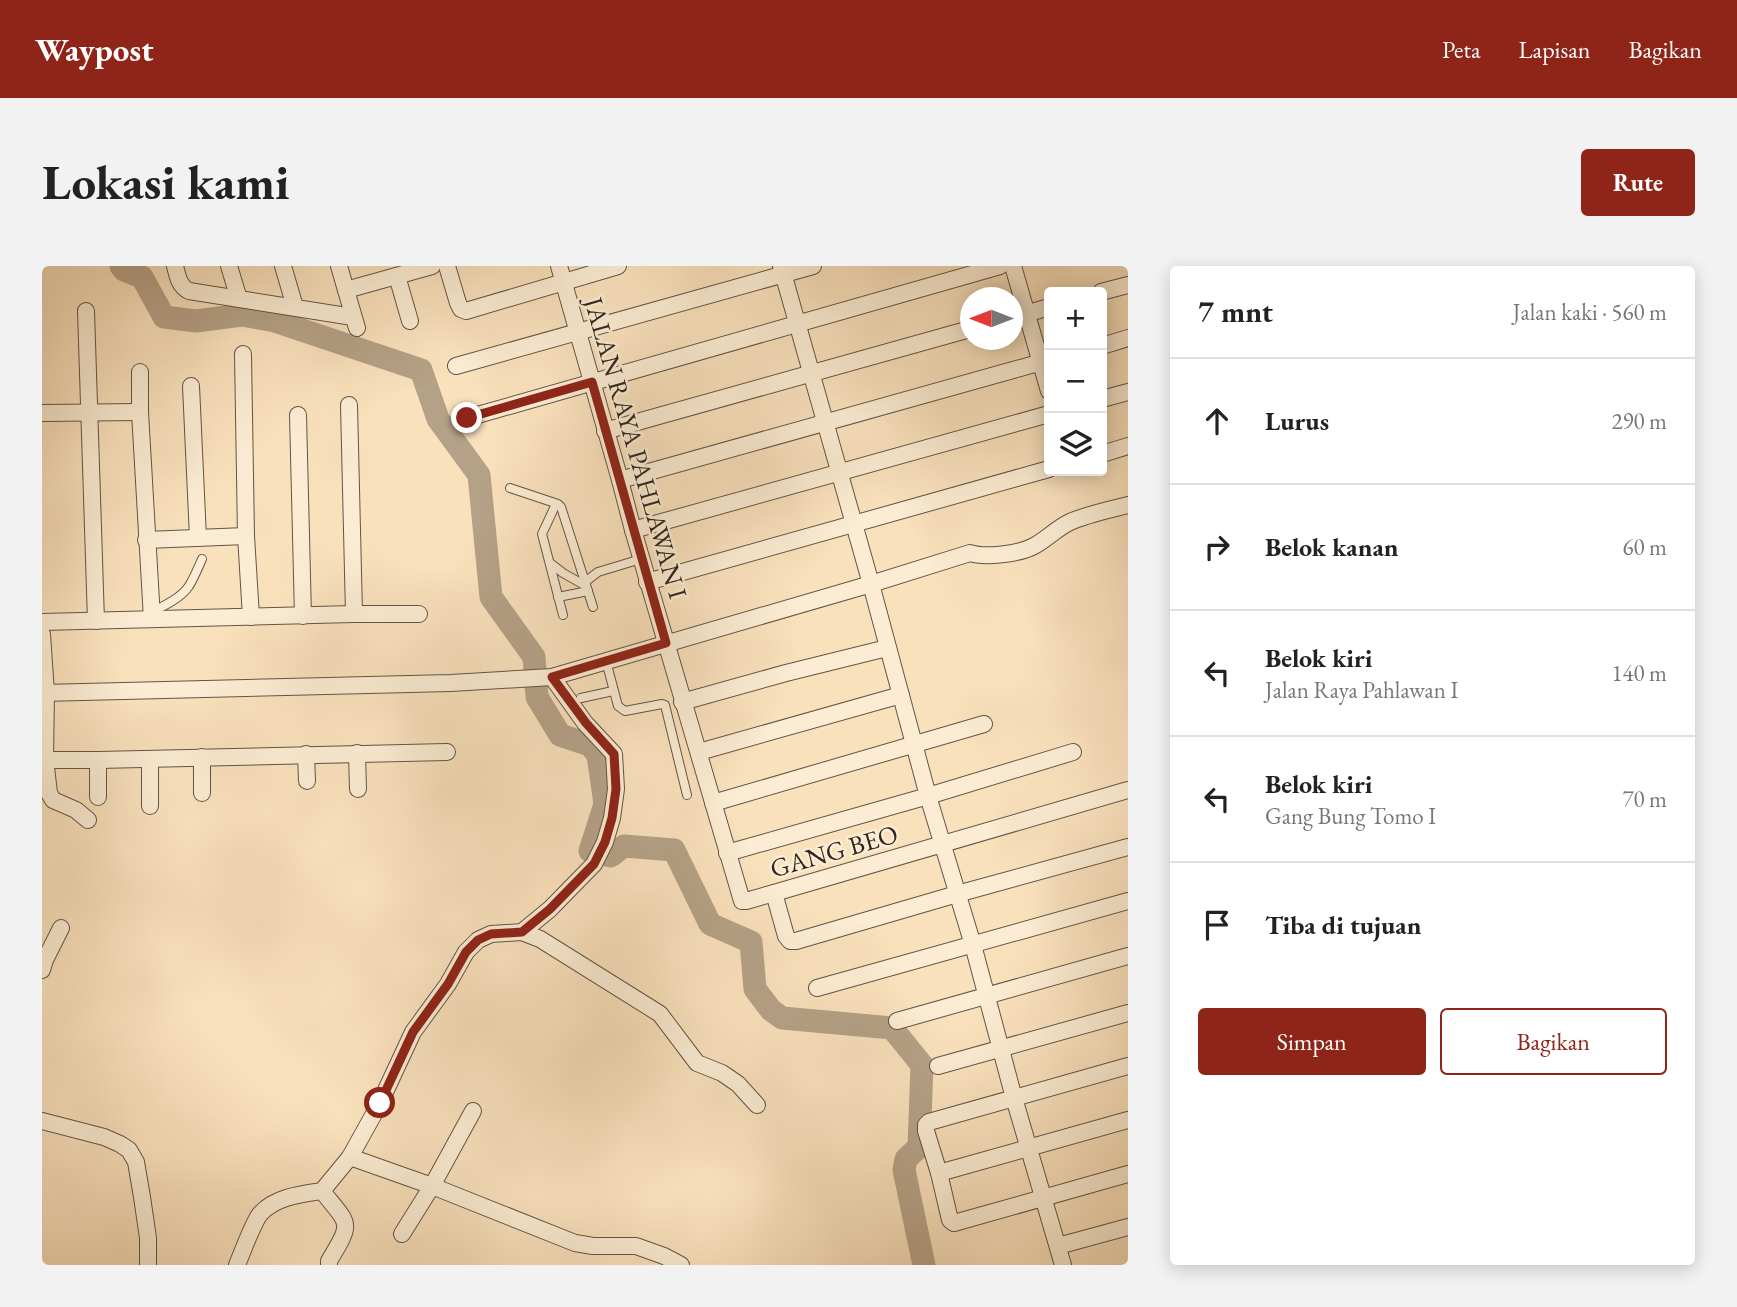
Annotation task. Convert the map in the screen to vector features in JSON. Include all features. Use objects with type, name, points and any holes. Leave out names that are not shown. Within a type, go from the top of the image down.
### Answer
[{"type":"street","points":[[175,266],[180,284],[189,291],[295,307],[355,323],[339,266]]},
{"type":"street","points":[[229,266],[239,299]]},
{"type":"street","points":[[283,266],[295,307]]},
{"type":"street","points":[[346,290],[432,266]]},
{"type":"street","points":[[447,266],[461,309],[466,311],[561,274],[618,266]]},
{"type":"street","points":[[456,366],[782,270],[813,266]]},
{"type":"street","points":[[467,418],[1000,266]]},
{"type":"street","points":[[1013,266],[1016,287]]},
{"type":"street","points":[[782,270],[928,796],[1063,1265]]},
{"type":"street","name":"JALAN RAYA PAHLAWAN I","points":[[561,274],[682,702],[718,801],[727,853],[740,898]]},
{"type":"street","points":[[397,276],[410,321]]},
{"type":"street","points":[[1107,290],[1128,285]]},
{"type":"street","points":[[1023,315],[1044,309]]},
{"type":"street","points":[[86,311],[96,621]]},
{"type":"street","points":[[1023,321],[1044,359]]},
{"type":"street","points":[[605,431],[960,332]]},
{"type":"street","points":[[1107,344],[1128,338]]},
{"type":"street","points":[[243,354],[246,536],[251,617]]},
{"type":"street","points":[[621,480],[1044,361]]},
{"type":"street","points":[[140,372],[151,615]]},
{"type":"street","points":[[191,386],[198,538]]},
{"type":"street","points":[[1107,398],[1128,392]]},
{"type":"street","points":[[349,405],[354,614]]},
{"type":"street","points":[[42,413],[140,412]]},
{"type":"street","points":[[298,415],[303,616]]},
{"type":"street","points":[[633,530],[1044,415]]},
{"type":"street","points":[[1107,452],[1128,446]]},
{"type":"street","points":[[648,582],[1044,469]]},
{"type":"street","points":[[44,693],[451,683],[549,677],[970,553],[1010,554],[1032,547],[1073,520],[1128,505]]},
{"type":"street","points":[[146,540],[246,536]]},
{"type":"street","points":[[42,622],[96,621],[151,615],[251,617],[419,614]]},
{"type":"street","points":[[42,634],[43,760],[48,786],[51,798],[76,810],[88,820]]},
{"type":"street","points":[[682,702],[887,648]]},
{"type":"street","points":[[522,932],[550,909],[594,864],[605,842],[616,789],[614,754],[549,677]]},
{"type":"street","points":[[699,752],[901,695]]},
{"type":"street","points":[[718,801],[984,724]]},
{"type":"street","points":[[43,760],[447,752]]},
{"type":"street","points":[[727,853],[1073,752]]},
{"type":"street","points":[[306,754],[307,781]]},
{"type":"street","points":[[357,754],[358,789]]},
{"type":"street","points":[[202,757],[202,793]]},
{"type":"street","points":[[150,759],[150,806]]},
{"type":"street","points":[[98,760],[98,797]]},
{"type":"street","name":"GANG BEO","points":[[740,898],[746,901],[1128,790]]},
{"type":"street","points":[[774,893],[786,936],[790,941],[796,941],[1128,847]]},
{"type":"street","points":[[817,988],[1128,901]]},
{"type":"street","points":[[42,970],[44,960],[61,928]]},
{"type":"street","points":[[237,1265],[260,1215],[275,1203],[297,1194],[322,1191],[350,1157],[380,1103],[413,1032],[448,984],[466,952],[478,940],[491,934],[522,932],[540,939],[660,1014],[697,1063],[722,1073],[738,1084],[757,1105]]},
{"type":"street","points":[[897,1021],[1128,956]]},
{"type":"street","points":[[938,1066],[1128,1013]]},
{"type":"street","points":[[1128,1066],[926,1125],[950,1220],[954,1223],[1128,1174]]},
{"type":"street","points":[[402,1234],[473,1111]]},
{"type":"street","points":[[42,1121],[104,1137],[129,1150],[136,1162],[142,1197],[148,1238],[148,1265]]},
{"type":"street","points":[[939,1173],[1128,1121]]},
{"type":"street","points":[[350,1157],[576,1243],[593,1246],[636,1246],[681,1265]]},
{"type":"street","points":[[322,1191],[346,1221],[346,1230],[329,1265]]},
{"type":"street","points":[[1058,1246],[1128,1227]]},
{"type":"lane","points":[[510,488],[560,505],[563,509],[593,607]]},
{"type":"lane","points":[[556,504],[542,534],[563,615]]},
{"type":"lane","points":[[151,615],[183,593],[202,559]]},
{"type":"lane","points":[[558,597],[586,587],[598,572],[641,559]]},
{"type":"lane","points":[[550,564],[586,587]]},
{"type":"lane","points":[[606,661],[618,706],[625,711],[665,705],[687,795]]},
{"type":"lane","points":[[582,698],[613,691]]},
{"type":"waterway","points":[[121,266],[124,270],[142,277],[164,317],[196,321],[242,315],[275,321],[421,370],[438,419],[479,475],[491,597],[534,657],[537,697],[560,735],[590,745],[598,755],[605,804],[590,851],[611,856],[624,846],[674,850],[710,924],[751,942],[755,989],[771,1010],[782,1018],[892,1028],[922,1065],[919,1147],[906,1159],[904,1170],[924,1265]]},
{"type":"route","points":[[380,1103],[413,1032],[448,984],[466,952],[478,940],[491,934],[522,932],[582,878],[594,864],[605,842],[616,789],[614,754],[586,723],[552,677],[666,643],[592,382],[467,418]]}]
